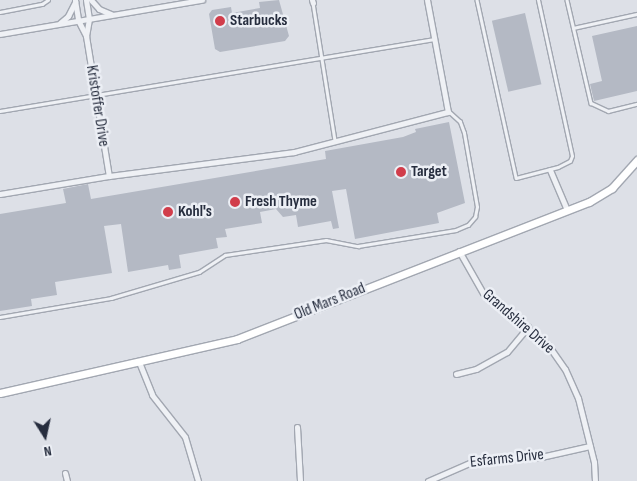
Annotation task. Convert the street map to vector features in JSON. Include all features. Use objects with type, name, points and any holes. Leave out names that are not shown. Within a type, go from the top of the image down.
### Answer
[{"type":"street","name":"Kristoffer Drive","points":[[86,0],[89,19],[86,36]]},
{"type":"street","points":[[91,0],[104,12],[114,15]]},
{"type":"street","points":[[0,34],[202,0]]},
{"type":"street","points":[[0,194],[109,176],[270,156],[335,140],[365,136],[448,112],[427,0]]},
{"type":"street","name":"Kristoffer Drive","points":[[75,1],[78,20],[86,36],[109,176]]},
{"type":"street","points":[[57,24],[68,16],[75,1]]},
{"type":"street","name":"Old Mars Road","points":[[0,393],[237,339],[605,194],[637,160]]},
{"type":"street","points":[[550,170],[568,210]]},
{"type":"street","name":"Grandshire Drive","points":[[459,251],[474,282],[483,293],[528,327],[548,345],[572,382],[590,446],[595,481]]},
{"type":"street","points":[[456,374],[476,369],[507,352],[528,327]]},
{"type":"street","points":[[139,362],[152,395],[185,438],[198,481]]},
{"type":"street","points":[[296,426],[300,481]]},
{"type":"street","name":"Esfarms Drive","points":[[428,481],[476,460],[541,457],[590,446]]},
{"type":"street","points":[[66,473],[67,481]]},
{"type":"lane","points":[[0,12],[42,4],[48,0]]},
{"type":"lane","points":[[477,0],[516,178],[550,170],[570,161],[572,154],[538,0]]},
{"type":"lane","points":[[567,0],[573,28],[579,43],[591,103],[608,112],[637,104]]},
{"type":"lane","points":[[313,1],[335,140]]},
{"type":"lane","points":[[573,28],[637,14]]},
{"type":"lane","points":[[0,110],[96,96],[434,39]]},
{"type":"lane","points":[[0,318],[111,298],[199,272],[226,256],[326,240],[358,246],[456,230],[468,225],[475,217],[476,207],[464,133],[454,114],[448,112]]},
{"type":"building","points":[[279,0],[289,36],[285,41],[220,52],[215,49],[209,14],[212,10],[231,7],[232,13],[260,8],[259,2]]},
{"type":"building","points":[[525,13],[541,84],[508,92],[492,21]]},
{"type":"building","points":[[637,26],[637,91],[594,101],[590,84],[602,81],[592,36]]},
{"type":"building","points":[[449,122],[465,203],[437,213],[439,223],[355,239],[346,189],[332,191],[339,228],[333,229],[331,221],[298,227],[296,215],[283,217],[276,209],[260,212],[262,223],[225,229],[227,237],[216,238],[218,248],[179,255],[181,268],[169,270],[168,265],[128,272],[121,224],[104,226],[112,273],[55,282],[57,295],[31,299],[32,306],[0,311],[0,214],[66,203],[63,189],[88,184],[91,199],[326,159],[325,151],[403,137],[416,132],[415,129]]},
{"type":"place","name":"Starbucks","points":[[220,21]]},
{"type":"place","name":"Target","points":[[401,172]]},
{"type":"place","name":"Fresh Thyme","points":[[235,202]]},
{"type":"place","name":"Kohl's","points":[[168,212]]}]
